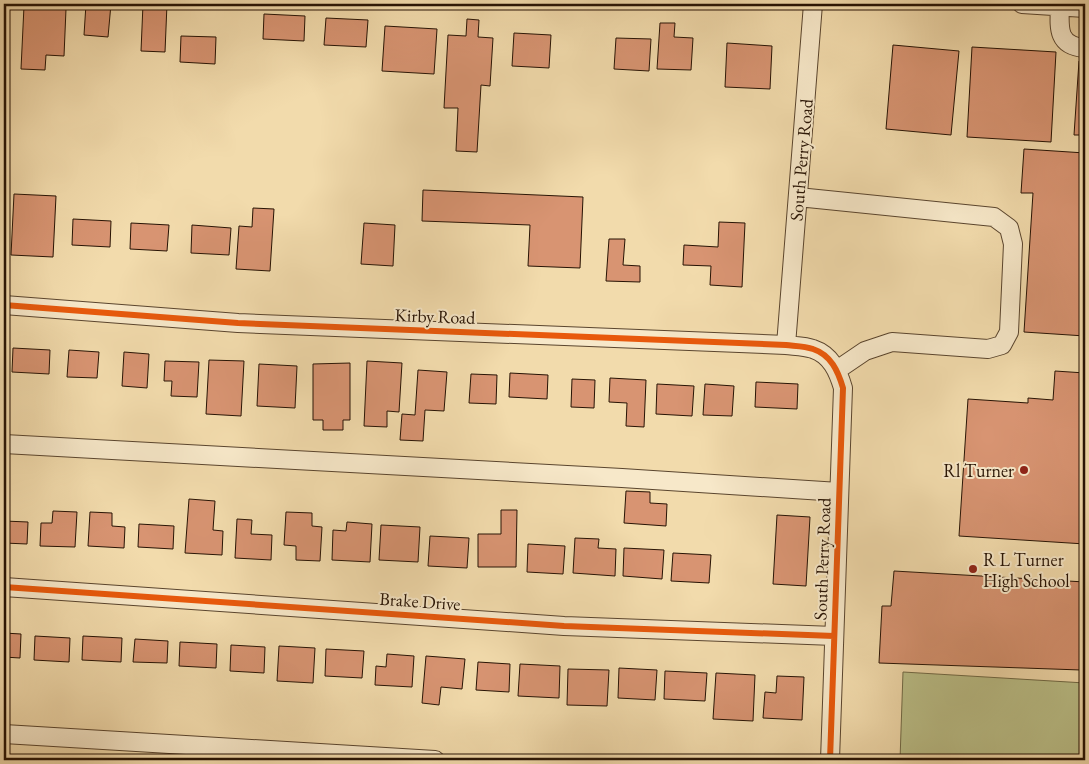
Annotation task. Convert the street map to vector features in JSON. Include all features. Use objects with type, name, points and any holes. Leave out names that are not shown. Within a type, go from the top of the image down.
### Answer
[{"type":"street","name":"South Perry Road","points":[[786,345],[813,4]]},
{"type":"street","points":[[1022,4],[1085,8]]},
{"type":"street","points":[[1060,6],[1059,30],[1066,41],[1085,48]]},
{"type":"street","points":[[798,197],[994,217],[1009,228],[1013,244],[1009,332],[1002,344],[988,350],[892,342],[865,351],[837,370]]},
{"type":"street","name":"Kirby Road","points":[[4,305],[238,323],[786,345],[813,348],[828,358],[837,370],[843,388]]},
{"type":"street","name":"South Perry Road","points":[[830,760],[843,388]]},
{"type":"street","points":[[4,444],[594,476],[839,492]]},
{"type":"street","name":"Brake Drive","points":[[4,587],[564,626],[834,636]]},
{"type":"street","points":[[4,734],[435,760]]},
{"type":"green space","points":[[903,672],[1085,683],[1085,760],[900,760]]},
{"type":"building","points":[[86,4],[111,4],[108,37],[84,35]]},
{"type":"building","points":[[143,4],[167,4],[165,52],[141,51]]},
{"type":"building","points":[[24,6],[66,9],[64,56],[46,55],[45,70],[21,69]]},
{"type":"building","points":[[264,14],[305,16],[304,41],[263,39]]},
{"type":"building","points":[[326,18],[368,20],[366,47],[324,45]]},
{"type":"building","points":[[467,19],[479,20],[478,37],[493,38],[490,86],[481,85],[477,152],[456,151],[458,108],[444,108],[448,35],[466,36]]},
{"type":"building","points":[[660,23],[675,23],[674,37],[693,38],[691,70],[657,69]]},
{"type":"building","points":[[385,26],[437,29],[434,74],[382,71]]},
{"type":"building","points":[[514,33],[551,35],[549,68],[512,66]]},
{"type":"building","points":[[181,36],[216,37],[215,64],[180,62]]},
{"type":"building","points":[[616,38],[651,39],[649,71],[614,69]]},
{"type":"building","points":[[727,43],[772,46],[770,89],[725,87]]},
{"type":"building","points":[[893,45],[959,51],[951,135],[886,129]]},
{"type":"building","points":[[972,47],[1056,52],[1051,142],[967,137]]},
{"type":"building","points":[[1079,61],[1085,61],[1085,135],[1074,135]]},
{"type":"building","points":[[1024,149],[1085,153],[1085,336],[1024,332],[1033,193],[1021,193]]},
{"type":"building","points":[[423,190],[583,197],[580,268],[528,266],[530,225],[422,221]]},
{"type":"building","points":[[14,194],[56,196],[53,257],[11,255]]},
{"type":"building","points":[[253,208],[274,209],[270,271],[236,269],[239,226],[252,227]]},
{"type":"building","points":[[73,219],[111,221],[110,247],[72,245]]},
{"type":"building","points":[[719,222],[745,223],[742,287],[710,285],[711,266],[683,265],[684,245],[718,247]]},
{"type":"building","points":[[131,223],[169,225],[167,251],[130,249]]},
{"type":"building","points":[[364,223],[395,225],[393,266],[361,264]]},
{"type":"building","points":[[192,225],[231,228],[229,255],[191,253]]},
{"type":"building","points":[[609,239],[625,239],[623,265],[640,266],[640,282],[606,281]]},
{"type":"building","points":[[1085,336],[1085,359],[1083,359]]},
{"type":"building","points":[[13,348],[50,350],[49,374],[12,372]]},
{"type":"building","points":[[69,350],[99,352],[97,378],[67,377]]},
{"type":"building","points":[[124,352],[149,354],[147,388],[122,386]]},
{"type":"building","points":[[209,360],[244,361],[241,416],[206,414]]},
{"type":"building","points":[[165,361],[199,362],[197,397],[171,396],[172,381],[164,381]]},
{"type":"building","points":[[367,361],[402,363],[399,412],[387,411],[387,427],[364,426]]},
{"type":"building","points":[[350,363],[350,420],[343,420],[343,430],[323,430],[323,420],[313,420],[313,364]]},
{"type":"building","points":[[259,364],[297,366],[295,408],[257,406]]},
{"type":"building","points":[[418,370],[447,372],[444,411],[425,410],[423,441],[400,440],[402,414],[415,415]]},
{"type":"building","name":"Rl Turner","points":[[1055,371],[1085,373],[1085,544],[959,536],[968,399],[1028,403],[1028,398],[1053,400]]},
{"type":"building","points":[[510,373],[548,375],[547,399],[509,397]]},
{"type":"building","points":[[471,374],[497,375],[496,404],[469,403]]},
{"type":"building","points":[[610,378],[646,380],[644,427],[626,426],[627,403],[609,402]]},
{"type":"building","points":[[572,379],[595,380],[594,408],[571,407]]},
{"type":"building","points":[[756,382],[798,384],[797,409],[755,407]]},
{"type":"building","points":[[657,384],[694,386],[692,416],[656,414]]},
{"type":"building","points":[[705,384],[734,386],[732,416],[703,415]]},
{"type":"building","points":[[626,491],[650,492],[650,503],[667,504],[666,526],[624,523]]},
{"type":"building","points":[[189,499],[215,501],[213,530],[223,531],[222,555],[185,553]]},
{"type":"building","points":[[501,510],[517,510],[516,567],[478,567],[478,534],[501,534]]},
{"type":"building","points":[[53,511],[77,512],[75,547],[40,546],[41,523],[52,523]]},
{"type":"building","points":[[90,512],[112,513],[112,526],[125,527],[124,548],[88,546]]},
{"type":"building","points":[[286,512],[312,513],[312,526],[322,527],[320,561],[296,560],[296,546],[284,545]]},
{"type":"building","points":[[777,515],[810,517],[806,586],[773,584]]},
{"type":"building","points":[[237,519],[252,520],[251,534],[272,535],[271,560],[235,558]]},
{"type":"building","points":[[4,521],[28,522],[27,544],[4,543]]},
{"type":"building","points":[[347,522],[372,524],[370,562],[332,560],[333,530],[346,531]]},
{"type":"building","points":[[139,524],[174,526],[173,549],[138,547]]},
{"type":"building","points":[[381,525],[420,527],[418,562],[379,560]]},
{"type":"building","points":[[430,536],[469,538],[467,568],[428,566]]},
{"type":"building","points":[[575,538],[599,539],[598,548],[616,549],[615,576],[573,573]]},
{"type":"building","points":[[528,544],[565,546],[563,574],[527,572]]},
{"type":"building","points":[[624,548],[664,550],[662,579],[623,576]]},
{"type":"building","points":[[673,553],[711,555],[709,583],[671,581]]},
{"type":"building","points":[[894,571],[1085,582],[1085,647],[1081,670],[879,663],[882,606],[891,606]]},
{"type":"building","points":[[4,633],[21,634],[20,658],[4,657]]},
{"type":"building","points":[[35,636],[70,638],[69,662],[34,660]]},
{"type":"building","points":[[83,636],[122,638],[121,662],[82,660]]},
{"type":"building","points":[[135,639],[168,641],[167,663],[133,662]]},
{"type":"building","points":[[180,642],[217,644],[216,668],[179,666]]},
{"type":"building","points":[[231,645],[265,647],[264,673],[230,671]]},
{"type":"building","points":[[279,646],[315,648],[313,683],[277,681]]},
{"type":"building","points":[[326,649],[364,651],[362,678],[325,676]]},
{"type":"building","points":[[387,654],[414,656],[412,687],[375,685],[376,666],[386,667]]},
{"type":"building","points":[[426,656],[465,659],[462,689],[441,687],[439,705],[422,703]]},
{"type":"building","points":[[478,662],[510,664],[509,692],[476,690]]},
{"type":"building","points":[[520,664],[560,666],[559,698],[518,696]]},
{"type":"building","points":[[619,668],[657,670],[655,700],[618,698]]},
{"type":"building","points":[[568,669],[609,670],[607,706],[567,705]]},
{"type":"building","points":[[665,671],[707,673],[705,701],[664,699]]},
{"type":"building","points":[[716,673],[755,675],[753,721],[713,719]]},
{"type":"building","points":[[777,676],[804,677],[802,720],[763,718],[765,692],[776,693]]},
{"type":"cycle path","points":[[4,305],[238,323],[786,345],[807,347],[825,355],[833,364],[843,388],[830,760]]},
{"type":"cycle path","points":[[4,587],[564,626],[834,636]]},
{"type":"place","name":"Rl Turner","points":[[1024,470]]},
{"type":"place","name":"R L Turner High School","points":[[973,569]]}]
